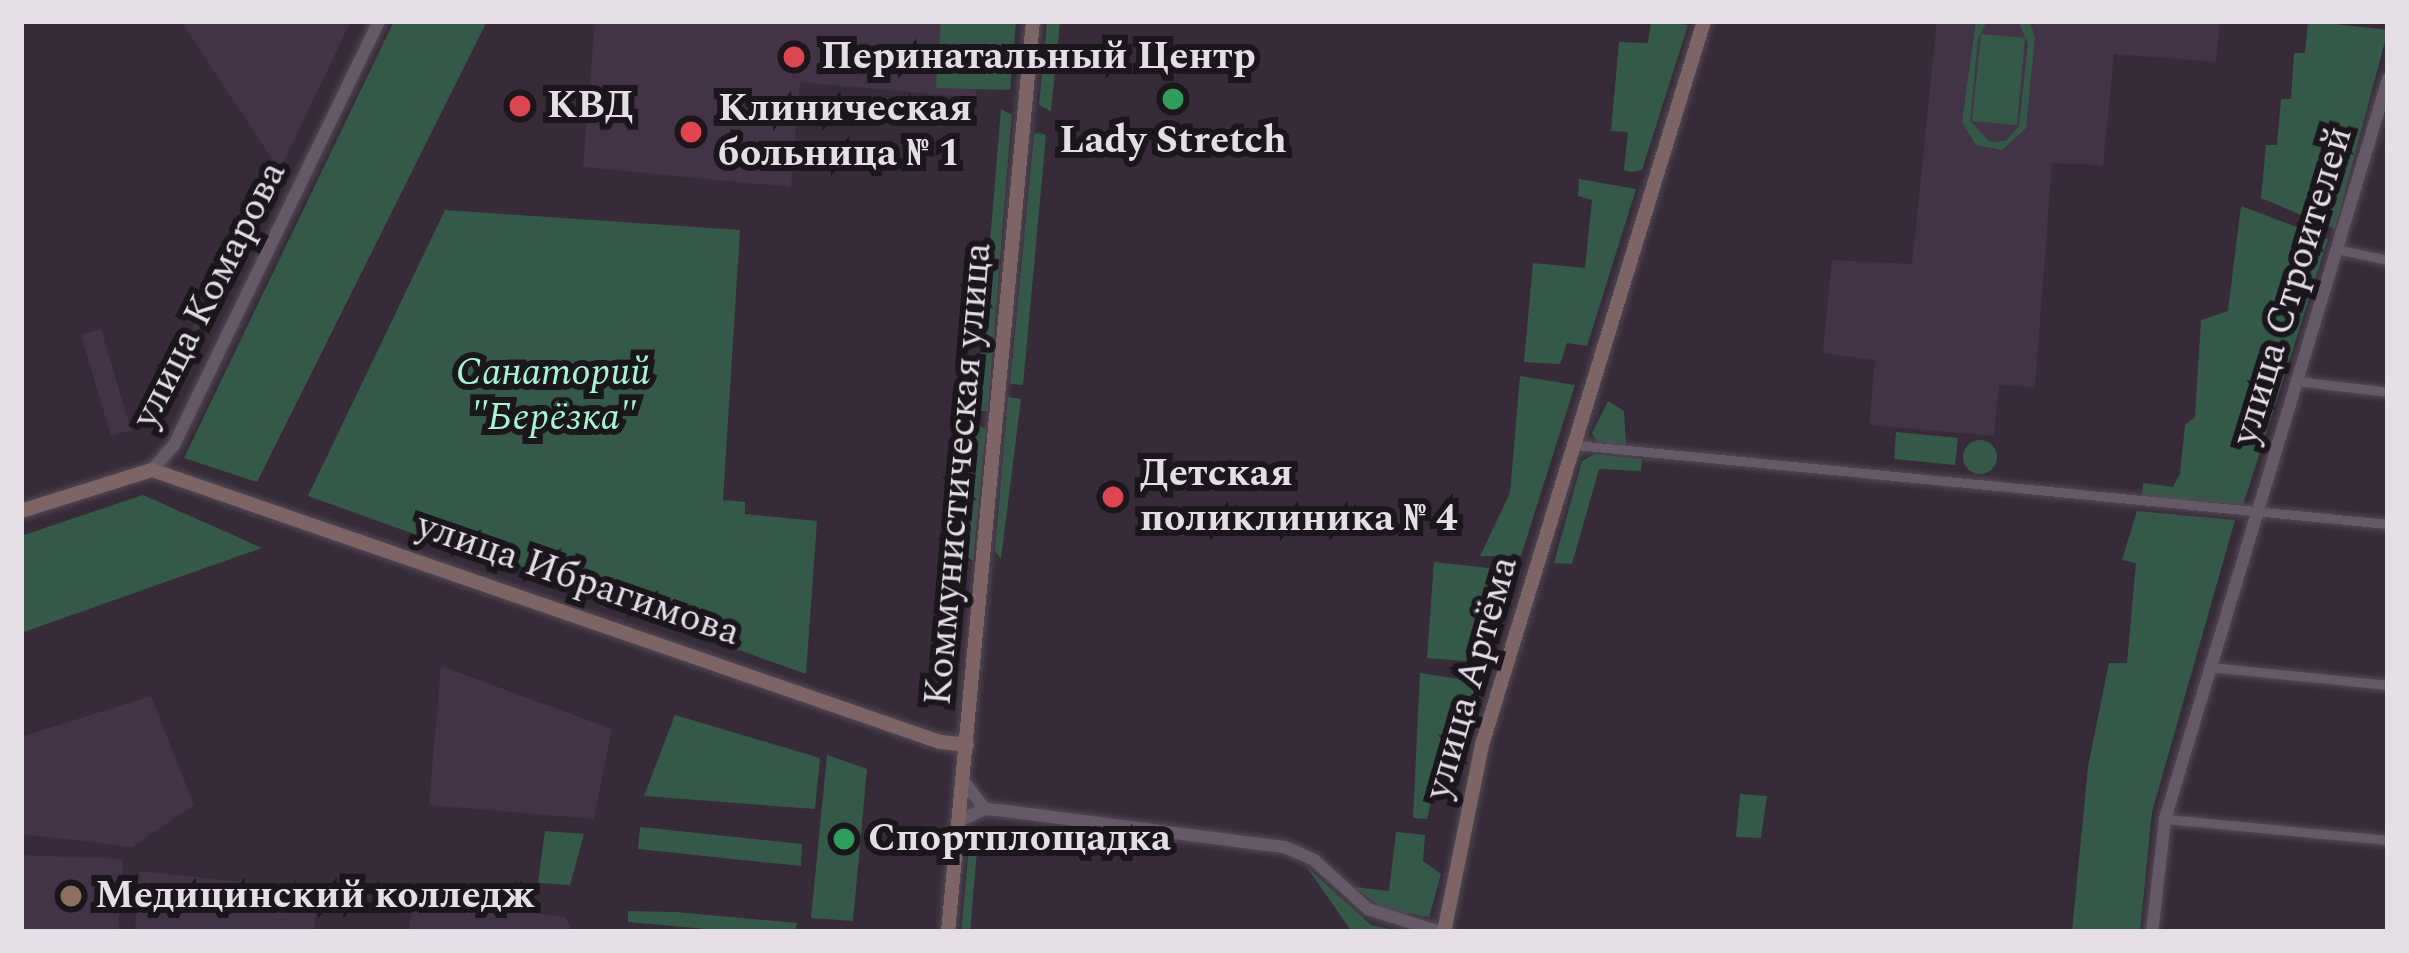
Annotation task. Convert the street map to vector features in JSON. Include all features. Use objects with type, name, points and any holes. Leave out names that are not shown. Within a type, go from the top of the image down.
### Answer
[{"type":"main road","name":"Коммунистическая улица","points":[[948,932],[1033,21]]},
{"type":"main road","name":"улица Артёма","points":[[1442,932],[1472,779],[1704,21]]},
{"type":"main road","name":"улица Комарова","points":[[21,512],[152,470]]},
{"type":"main road","name":"улица Ибрагимова","points":[[152,470],[940,742],[967,745]]},
{"type":"main road","points":[[940,742],[963,780]]},
{"type":"street","name":"улица Комарова","points":[[152,470],[174,446],[379,21]]},
{"type":"street","name":"улица Строителей","points":[[2152,932],[2165,819],[2207,667],[2336,249],[2381,128],[2388,79]]},
{"type":"street","points":[[2336,249],[2388,260]]},
{"type":"street","points":[[2296,381],[2388,392]]},
{"type":"street","points":[[1576,445],[2388,524]]},
{"type":"street","points":[[2207,667],[2388,685]]},
{"type":"street","points":[[963,780],[985,809]]},
{"type":"street","points":[[959,821],[985,809],[1301,851],[1368,909],[1442,932]]},
{"type":"street","points":[[2165,819],[2388,840]]},
{"type":"shaded area","points":[[181,21],[351,21],[164,412],[155,408],[272,159]]},
{"type":"shaded area","name":"Клиническая больница № 1","points":[[595,21],[983,21],[976,98],[800,82],[791,187],[583,167]]},
{"type":"shaded area","points":[[1937,21],[2220,21],[2216,62],[2114,54],[2103,165],[2052,163],[2035,387],[1999,385],[1994,436],[1869,425],[1875,360],[1823,353],[1832,260],[1912,264]]},
{"type":"shaded area","points":[[101,329],[131,430],[111,436],[81,335]]},
{"type":"shaded area","points":[[441,666],[612,729],[594,819],[429,805]]},
{"type":"shaded area","points":[[151,696],[194,805],[132,847],[21,834],[21,737]]},
{"type":"shaded area","name":"Медицинский колледж","points":[[21,855],[123,859],[118,932],[21,932]]},
{"type":"shaded area","points":[[139,871],[318,890],[314,932],[135,932]]},
{"type":"shaded area","points":[[413,897],[565,917],[573,932],[409,932]]},
{"type":"green space","points":[[394,21],[487,21],[257,482],[184,458]]},
{"type":"green space","points":[[941,21],[1016,21],[1010,90],[936,88]]},
{"type":"green space","points":[[1047,21],[1060,21],[1051,111],[1039,105]]},
{"type":"green space","points":[[1651,21],[1688,25],[1642,170],[1631,172],[1624,170],[1628,132],[1611,131],[1619,42],[1648,43]]},
{"type":"green space","points":[[1976,21],[1987,21],[1978,39],[1970,121],[1990,142],[2006,141],[2019,126],[2028,43],[2018,21],[2029,21],[2035,37],[2026,128],[2002,150],[1976,145],[1962,122]]},
{"type":"green space","points":[[2308,21],[2388,30],[2335,229],[2261,198],[2266,145],[2277,145],[2281,99],[2291,99],[2294,53],[2305,53]]},
{"type":"green space","points":[[1981,34],[2025,38],[2017,125],[1972,121]]},
{"type":"green space","points":[[1001,109],[1012,115],[988,411],[976,411]]},
{"type":"green space","points":[[1034,134],[1046,135],[1023,385],[1010,384]]},
{"type":"green space","points":[[1579,179],[1636,189],[1587,346],[1567,343],[1560,364],[1524,362],[1533,263],[1585,268],[1592,200],[1578,196]]},
{"type":"green space","points":[[2241,206],[2328,239],[2243,505],[2142,497],[2143,483],[2173,487],[2180,474],[2185,425],[2195,417],[2201,320],[2228,311]]},
{"type":"green space","name":"Санаторий \"Берёзка\"","points":[[445,210],[740,230],[723,500],[745,502],[745,514],[817,521],[806,674],[308,496]]},
{"type":"green space","points":[[1520,376],[1575,385],[1521,556],[1480,556],[1510,493]]},
{"type":"green space","points":[[1008,397],[1021,399],[1001,559],[995,551]]},
{"type":"green space","points":[[1608,401],[1624,411],[1626,446],[1597,442],[1592,433]]},
{"type":"green space","points":[[976,424],[986,429],[973,560],[962,561]]},
{"type":"green space","points":[[1896,432],[1958,438],[1955,465],[1894,459]]},
{"type":"green space","points":[[1980,440],[1992,445],[1997,457],[1992,469],[1980,474],[1968,469],[1963,457],[1968,445]]},
{"type":"green space","points":[[1595,454],[1642,459],[1641,471],[1599,469],[1572,564],[1554,563],[1582,461]]},
{"type":"green space","points":[[143,495],[262,548],[21,633],[21,536]]},
{"type":"green space","points":[[2137,511],[2235,520],[2152,812],[2140,932],[2072,932],[2088,767],[2109,663],[2127,663],[2136,563],[2122,560]]},
{"type":"green space","points":[[1434,562],[1516,571],[1490,663],[1427,658]]},
{"type":"green space","points":[[1420,673],[1484,683],[1459,774],[1437,776],[1427,819],[1413,818]]},
{"type":"green space","points":[[675,715],[820,758],[815,809],[644,796]]},
{"type":"green space","points":[[827,755],[867,769],[853,921],[811,918]]},
{"type":"green space","points":[[1740,794],[1767,796],[1761,838],[1736,837]]},
{"type":"green space","points":[[971,826],[979,828],[970,932],[961,932]]},
{"type":"green space","points":[[640,827],[802,844],[801,866],[638,849]]},
{"type":"green space","points":[[545,831],[584,834],[570,885],[538,883]]},
{"type":"green space","points":[[1396,832],[1425,835],[1423,861],[1441,874],[1429,917],[1383,909],[1354,887],[1389,891]]},
{"type":"green space","points":[[1306,866],[1371,925],[1404,932],[1352,932]]},
{"type":"green space","points":[[628,911],[797,923],[795,932],[740,932],[628,922]]},
{"type":"place","name":"Перинатальный Центр","points":[[794,57]]},
{"type":"place","name":"Lady Stretch","points":[[1173,99]]},
{"type":"place","name":"КВД","points":[[520,106]]},
{"type":"place","name":"Клиническая больница № 1","points":[[691,132]]},
{"type":"place","name":"Детская поликлиника № 4","points":[[1113,497]]},
{"type":"place","name":"Спортплощадка","points":[[844,839]]},
{"type":"place","name":"Медицинский колледж","points":[[71,896]]}]
